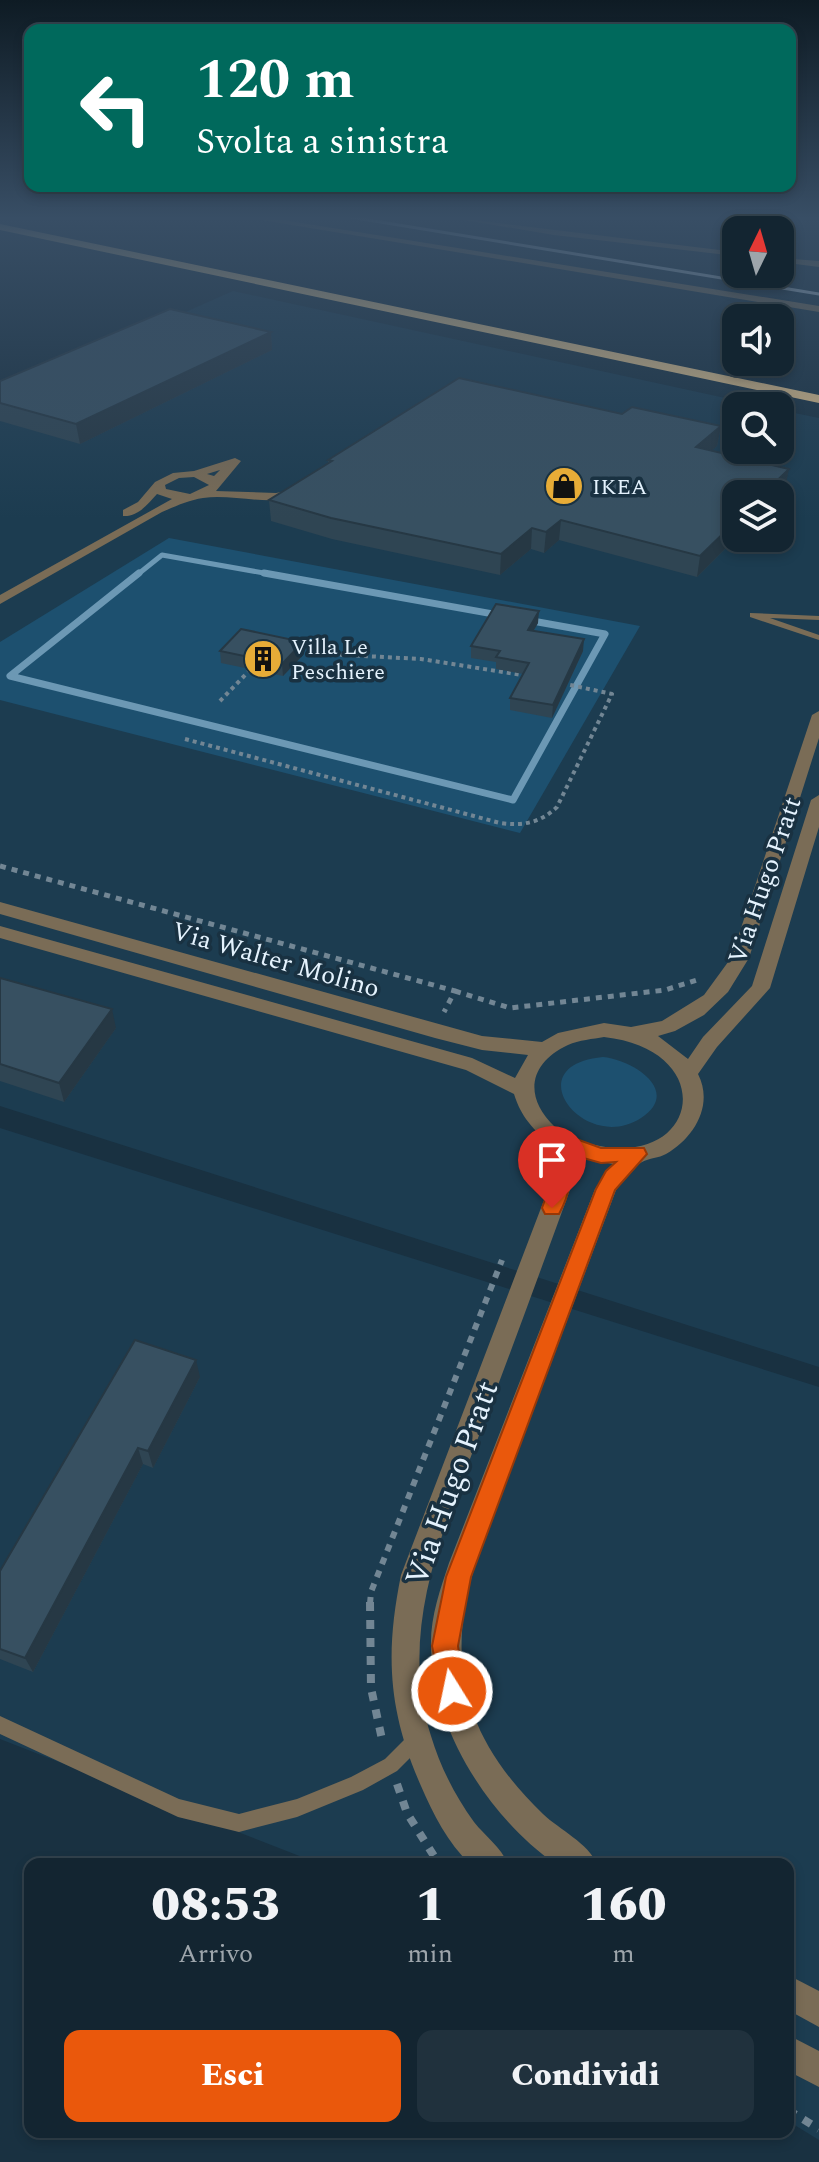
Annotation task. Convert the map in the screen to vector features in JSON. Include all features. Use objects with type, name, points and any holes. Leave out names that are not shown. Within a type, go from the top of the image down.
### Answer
[{"type":"highway","points":[[428,317],[819,399]]},
{"type":"highway","points":[[476,317],[819,388]]},
{"type":"street","points":[[0,585],[142,504],[159,484],[177,475],[195,474],[235,461],[203,494]]},
{"type":"street","points":[[195,474],[238,494]]},
{"type":"street","points":[[159,484],[158,488],[165,494],[186,497]]},
{"type":"street","points":[[0,600],[158,509],[186,497],[203,494],[289,495],[314,485]]},
{"type":"street","name":"Via Hugo Pratt","points":[[631,1034],[671,1027],[691,1017],[730,978],[740,958],[819,715]]},
{"type":"street","name":"Via Hugo Pratt","points":[[688,1073],[710,1042],[761,988],[819,800]]},
{"type":"street","name":"Via Walter Molino","points":[[0,908],[435,1031],[482,1043],[541,1049]]},
{"type":"street","name":"Via Walter Molino","points":[[0,932],[472,1065],[523,1090]]},
{"type":"street","points":[[604,1030],[631,1034],[657,1044],[678,1059],[688,1073],[696,1099],[691,1120],[676,1138],[654,1151],[637,1154],[601,1155],[557,1139],[530,1113],[523,1090],[527,1065],[553,1040],[577,1032],[604,1030]]},
{"type":"street","name":"Via Hugo Pratt","points":[[484,1858],[444,1803],[418,1738],[406,1694],[406,1614],[415,1575],[560,1187],[562,1167],[557,1139]]},
{"type":"street","name":"Via Hugo Pratt","points":[[574,1858],[515,1806],[473,1749],[456,1713],[445,1646],[459,1577],[606,1189],[613,1177],[637,1154]]},
{"type":"street","points":[[794,1995],[819,2010]]},
{"type":"street","points":[[794,2055],[819,2070]]},
{"type":"lane","points":[[819,618],[753,615],[819,638]]},
{"type":"lane","points":[[0,1725],[178,1808],[239,1823],[297,1808],[357,1784],[391,1765],[418,1738]]},
{"type":"path","points":[[308,653],[434,660],[541,679]]},
{"type":"path","points":[[220,701],[249,671]]},
{"type":"path","points":[[185,739],[500,823],[530,825],[544,819],[557,807],[612,694],[555,682]]},
{"type":"path","points":[[0,866],[510,1008],[665,990],[701,978]]},
{"type":"path","points":[[435,1031],[455,991]]},
{"type":"path","points":[[794,2114],[819,2129]]},
{"type":"shaded area","points":[[174,317],[352,317],[722,397],[722,464],[794,464],[794,413],[819,418],[819,1367],[0,1106],[0,394]]},
{"type":"shaded area","points":[[169,538],[640,626],[520,833],[0,700],[0,642]]},
{"type":"shaded area","points":[[603,1057],[627,1064],[649,1078],[657,1098],[641,1118],[619,1126],[599,1125],[581,1117],[568,1104],[561,1090],[564,1075],[577,1063]]},
{"type":"shaded area","points":[[0,1128],[819,1387],[819,2140],[794,2125],[794,1858],[305,1858],[0,1739]]},
{"type":"building","points":[[151,317],[205,317],[271,332],[76,424],[0,403],[0,381]]},
{"type":"building","name":"IKEA","points":[[459,378],[622,414],[632,407],[721,426],[696,447],[722,453],[722,464],[768,464],[789,469],[778,480],[722,480],[722,535],[700,556],[561,520],[546,532],[532,528],[501,554],[331,518],[269,500],[332,461],[328,460]]},
{"type":"building","points":[[496,604],[539,611],[528,630],[584,639],[553,705],[510,698],[529,663],[496,657],[500,651],[471,646]]},
{"type":"building","points":[[241,629],[303,642],[282,664],[220,651]]},
{"type":"building","points":[[0,978],[112,1009],[59,1083],[0,1064]]},
{"type":"building","points":[[135,1340],[196,1360],[148,1451],[138,1448],[25,1658],[0,1649],[0,1571]]},
{"type":"waterway","points":[[137,575],[162,555],[275,575]]},
{"type":"waterway","points":[[139,573],[10,676],[513,800],[605,634],[264,573]]},
{"type":"place","name":"IKEA","points":[[564,486]]},
{"type":"place","name":"Villa Le Peschiere","points":[[263,659]]},
{"type":"route","points":[[452,1691],[445,1646],[459,1577],[606,1189],[613,1177],[637,1154],[601,1155],[557,1139],[562,1167],[560,1187],[552,1208]]}]
